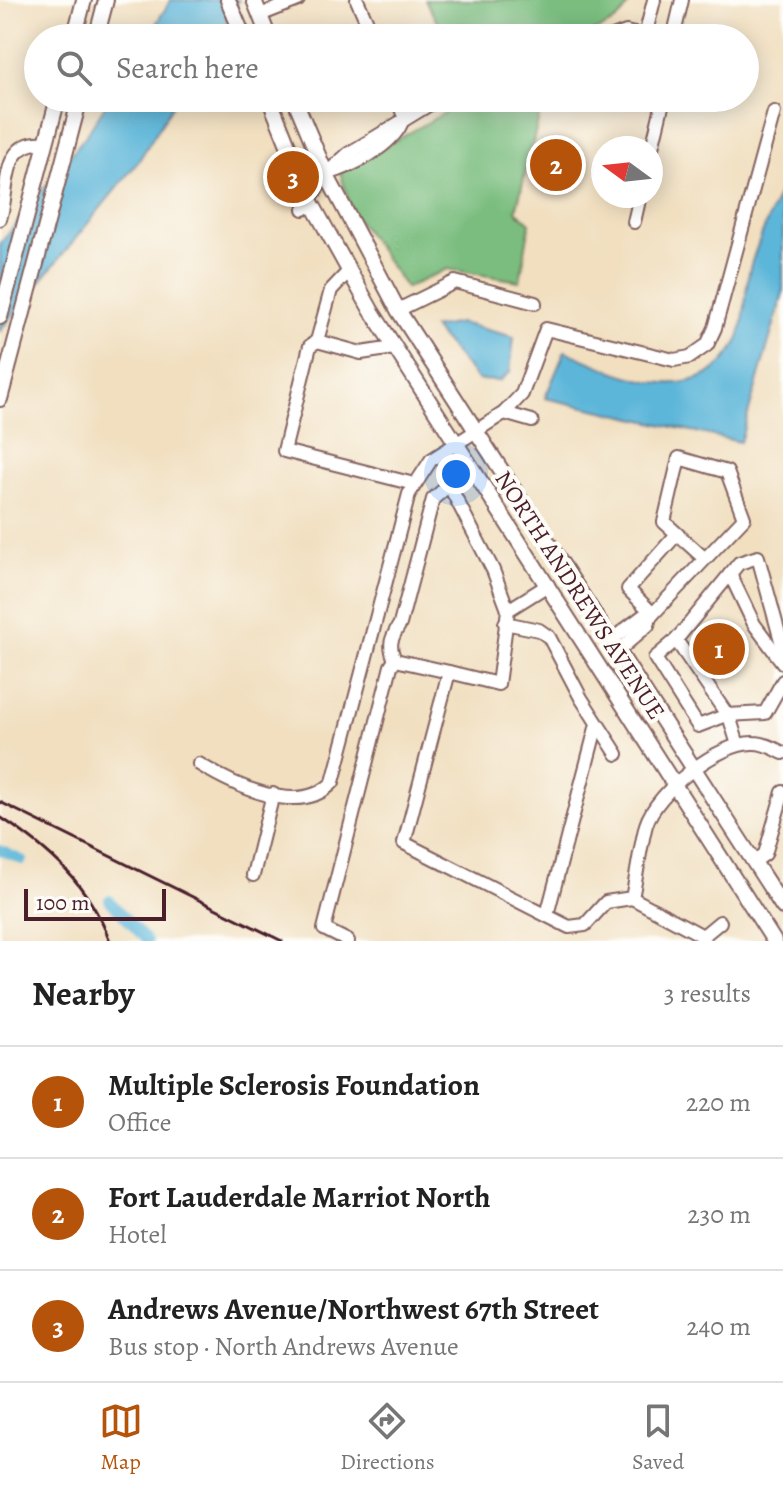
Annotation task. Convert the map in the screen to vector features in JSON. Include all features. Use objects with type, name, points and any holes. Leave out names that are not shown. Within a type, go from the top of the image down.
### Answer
[{"type":"main road","points":[[78,24],[84,0]]},
{"type":"main road","points":[[100,24],[106,0]]},
{"type":"main road","points":[[228,0],[239,24]]},
{"type":"main road","points":[[254,0],[264,24]]},
{"type":"main road","points":[[0,317],[56,112]]},
{"type":"main road","points":[[0,399],[77,112]]},
{"type":"main road","name":"NORTH ANDREWS AVENUE","points":[[274,112],[307,205],[394,348],[675,782],[774,941]]},
{"type":"main road","name":"NORTH ANDREWS AVENUE","points":[[300,112],[326,174],[398,310],[783,907]]},
{"type":"street","points":[[260,15],[298,0]]},
{"type":"street","points":[[357,0],[368,24]]},
{"type":"street","points":[[651,24],[654,0]]},
{"type":"street","points":[[676,24],[682,0]]},
{"type":"street","points":[[401,112],[404,121]]},
{"type":"street","points":[[307,205],[326,174],[342,170],[396,135],[404,121],[418,112]]},
{"type":"street","points":[[655,136],[661,112]]},
{"type":"street","points":[[199,764],[230,783],[304,799],[320,795],[333,782],[395,540],[414,484],[431,460],[504,413],[522,394],[531,378],[546,329],[674,360],[690,357],[707,345],[737,256],[774,112]]},
{"type":"street","points":[[0,219],[9,170],[18,151],[27,143],[46,143]]},
{"type":"street","points":[[634,222],[637,208]]},
{"type":"street","points":[[348,272],[331,290],[317,341],[310,346],[284,451],[414,484]]},
{"type":"street","points":[[398,310],[455,282],[535,303]]},
{"type":"street","points":[[317,341],[361,353],[394,348]]},
{"type":"street","points":[[504,413],[532,421]]},
{"type":"street","points":[[614,646],[648,625],[652,615],[744,518],[727,472],[679,458],[661,521],[705,559]]},
{"type":"street","points":[[449,485],[493,570],[507,616],[498,684],[395,660],[389,647],[391,638],[400,624],[433,499],[449,485]]},
{"type":"street","points":[[652,615],[628,589],[677,534]]},
{"type":"street","points":[[783,648],[758,557],[739,563],[676,640],[655,658],[698,726],[727,715],[765,713],[783,681]]},
{"type":"street","points":[[730,574],[754,624],[783,663]]},
{"type":"street","points":[[507,616],[548,585]]},
{"type":"street","points":[[507,616],[549,637],[617,754]]},
{"type":"street","points":[[676,640],[727,715],[738,745]]},
{"type":"street","points":[[348,941],[324,929],[395,660]]},
{"type":"street","points":[[449,672],[404,843],[577,927],[585,925],[606,902],[632,898],[702,939],[720,922]]},
{"type":"street","points":[[547,915],[597,724]]},
{"type":"street","points":[[632,898],[646,824],[656,804],[675,782],[738,745],[755,743],[783,753]]},
{"type":"street","points":[[754,862],[765,854],[783,792]]},
{"type":"street","points":[[253,875],[273,794]]},
{"type":"green space","points":[[425,0],[630,0],[620,17],[609,24],[438,24]]},
{"type":"green space","points":[[446,112],[539,112],[516,211],[530,223],[520,281],[447,269],[406,288],[352,212],[340,172]]},
{"type":"water","points":[[171,0],[239,0],[225,24],[156,24]]},
{"type":"water","points":[[101,112],[168,112],[138,162],[0,331],[0,244]]},
{"type":"water","points":[[783,182],[783,293],[740,442],[545,398],[565,351],[608,369],[655,382],[678,383],[699,378],[719,366],[739,338],[750,268]]},
{"type":"water","points":[[460,323],[514,337],[510,372],[499,381],[478,380],[433,328]]},
{"type":"waterway","points":[[0,850],[22,860]]},
{"type":"waterway","points":[[109,900],[147,941]]},
{"type":"railway","points":[[0,802],[282,941]]},
{"type":"railway","points":[[0,817],[36,842],[66,870],[91,902],[110,941]]},
{"type":"place","name":"Fort Lauderdale Marriot North","points":[[556,165]]},
{"type":"place","name":"Andrews Avenue/Northwest 67th Street","points":[[293,177]]},
{"type":"place","name":"Multiple Sclerosis Foundation","points":[[719,649]]}]
